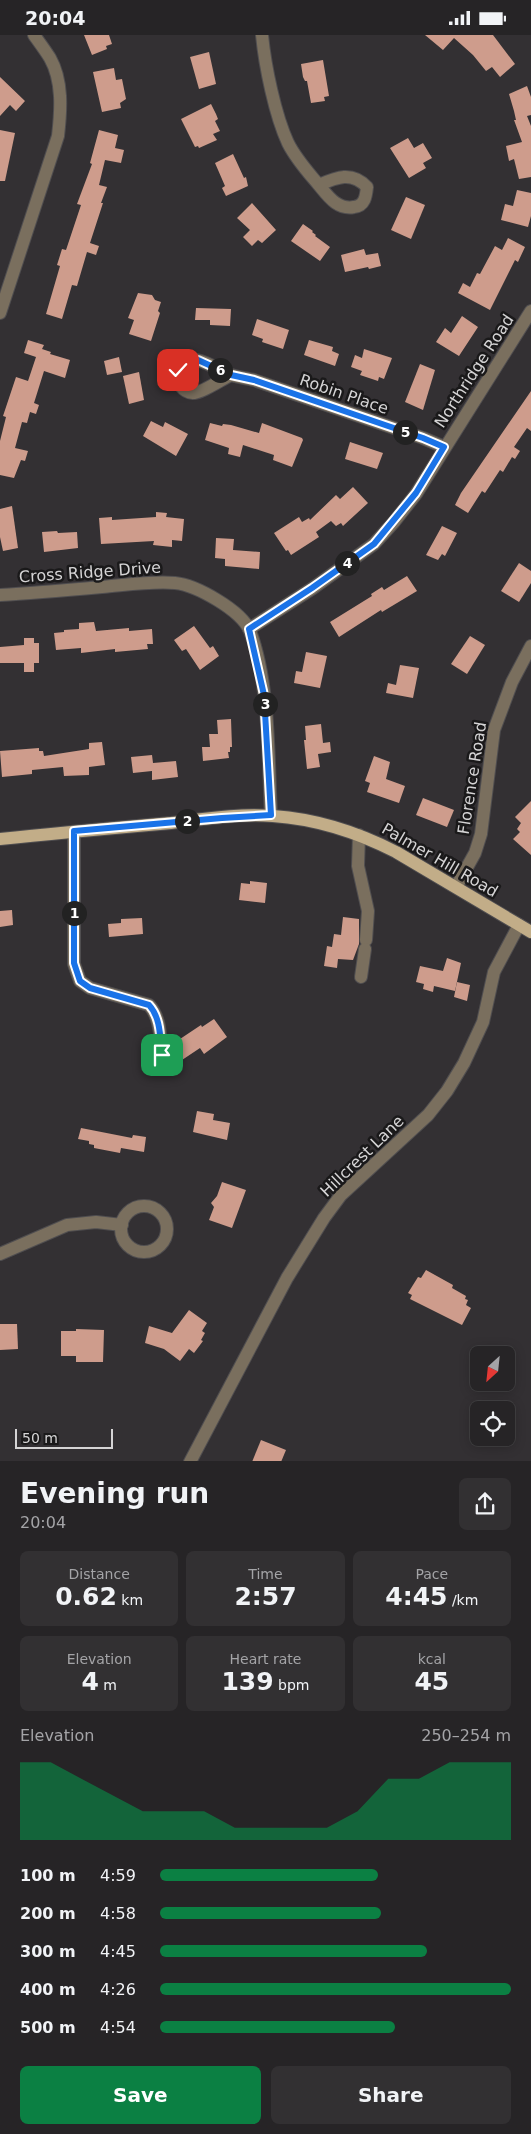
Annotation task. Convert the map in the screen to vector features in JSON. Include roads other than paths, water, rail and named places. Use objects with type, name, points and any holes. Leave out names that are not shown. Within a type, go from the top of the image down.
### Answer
[{"type":"main road","name":"Palmer Hill Road","points":[[0,839],[271,815],[332,826],[359,835],[396,852],[531,933]]},
{"type":"street","points":[[0,313],[58,135],[61,110],[58,83],[50,59],[34,35]]},
{"type":"street","points":[[262,35],[277,107],[288,143],[299,162],[319,185]]},
{"type":"street","name":"Northridge Road","points":[[249,629],[312,588],[374,544],[416,493],[531,311]]},
{"type":"street","name":"Robin Place","points":[[231,375],[254,380],[423,438],[444,447]]},
{"type":"street","name":"Cross Ridge Drive","points":[[0,595],[150,583],[176,583],[197,589],[216,600],[235,613],[249,629]]},
{"type":"street","points":[[249,629],[264,695],[271,815]]},
{"type":"street","name":"Florence Road","points":[[456,887],[475,853],[481,834],[494,731],[512,682],[531,646]]},
{"type":"street","points":[[74,831],[74,963],[80,981],[90,988],[149,1005],[155,1012],[158,1020],[162,1055]]},
{"type":"street","points":[[359,835],[358,866],[368,911],[361,977]]},
{"type":"street","name":"Hillcrest Lane","points":[[190,1461],[287,1278],[324,1218],[341,1195],[428,1115],[460,1070],[481,1027],[494,972],[519,925]]},
{"type":"street","points":[[0,1253],[68,1225],[96,1222],[122,1225]]}]
